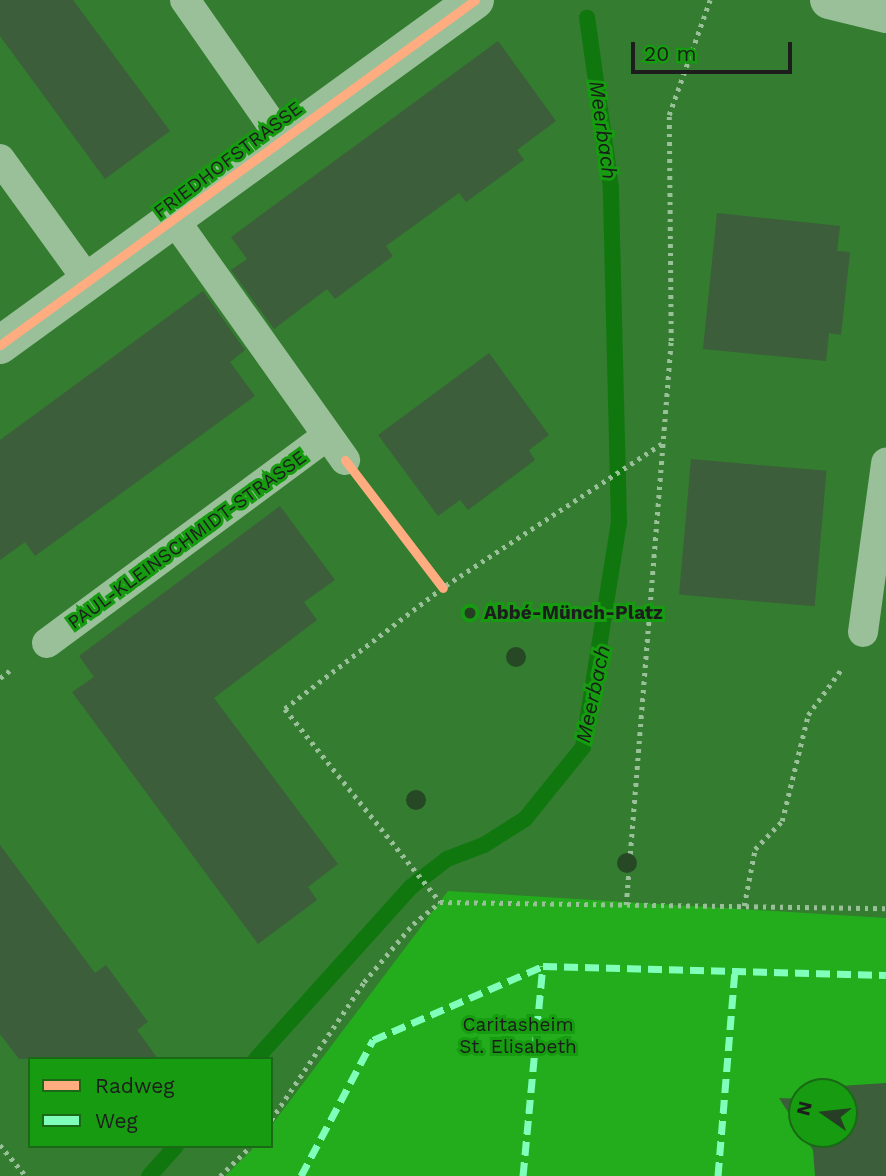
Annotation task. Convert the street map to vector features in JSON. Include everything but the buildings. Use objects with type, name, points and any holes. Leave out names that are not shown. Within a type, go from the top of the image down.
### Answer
[{"type":"street","name":"FRIEDHOFSTRASSE","points":[[0,345],[176,222],[282,139],[475,0]]},
{"type":"street","points":[[829,0],[886,14]]},
{"type":"lane","points":[[185,0],[282,139]]},
{"type":"lane","points":[[0,159],[89,282]]},
{"type":"lane","points":[[176,222],[345,460]]},
{"type":"lane","name":"PAUL-KLEINSCHMIDT-STRASSE","points":[[47,643],[327,436]]},
{"type":"lane","points":[[863,632],[886,463]]},
{"type":"path","points":[[626,905],[671,341],[669,115],[710,0]]},
{"type":"path","points":[[440,902],[401,847],[285,709],[443,588],[662,444]]},
{"type":"path","points":[[744,906],[755,849],[782,821],[808,715],[863,632]]},
{"type":"path","points":[[273,1117],[364,982],[412,923],[440,902],[886,908]]},
{"type":"path","points":[[0,1145],[26,1176]]},
{"type":"path","points":[[220,1176],[249,1148]]},
{"type":"green space","name":"Caritasheim St. Elisabeth","points":[[448,891],[886,918],[886,1176],[225,1176],[254,1148],[273,1148],[273,1123]]},
{"type":"waterway","name":"Meerbach","points":[[258,1057],[411,887],[447,859],[484,845],[525,819],[583,747],[619,523],[611,188],[587,18]]},
{"type":"waterway","name":"Meerbach","points":[[149,1176],[174,1148]]},
{"type":"marked path","points":[[301,1176],[373,1040],[543,966],[886,975]]},
{"type":"marked path","points":[[523,1176],[543,966]]},
{"type":"marked path","points":[[718,1176],[735,971]]},
{"type":"cycle path","points":[[0,345],[475,0]]},
{"type":"cycle path","points":[[345,460],[443,588]]},
{"type":"place","name":"Abbé-Münch-Platz","points":[[470,613]]}]
